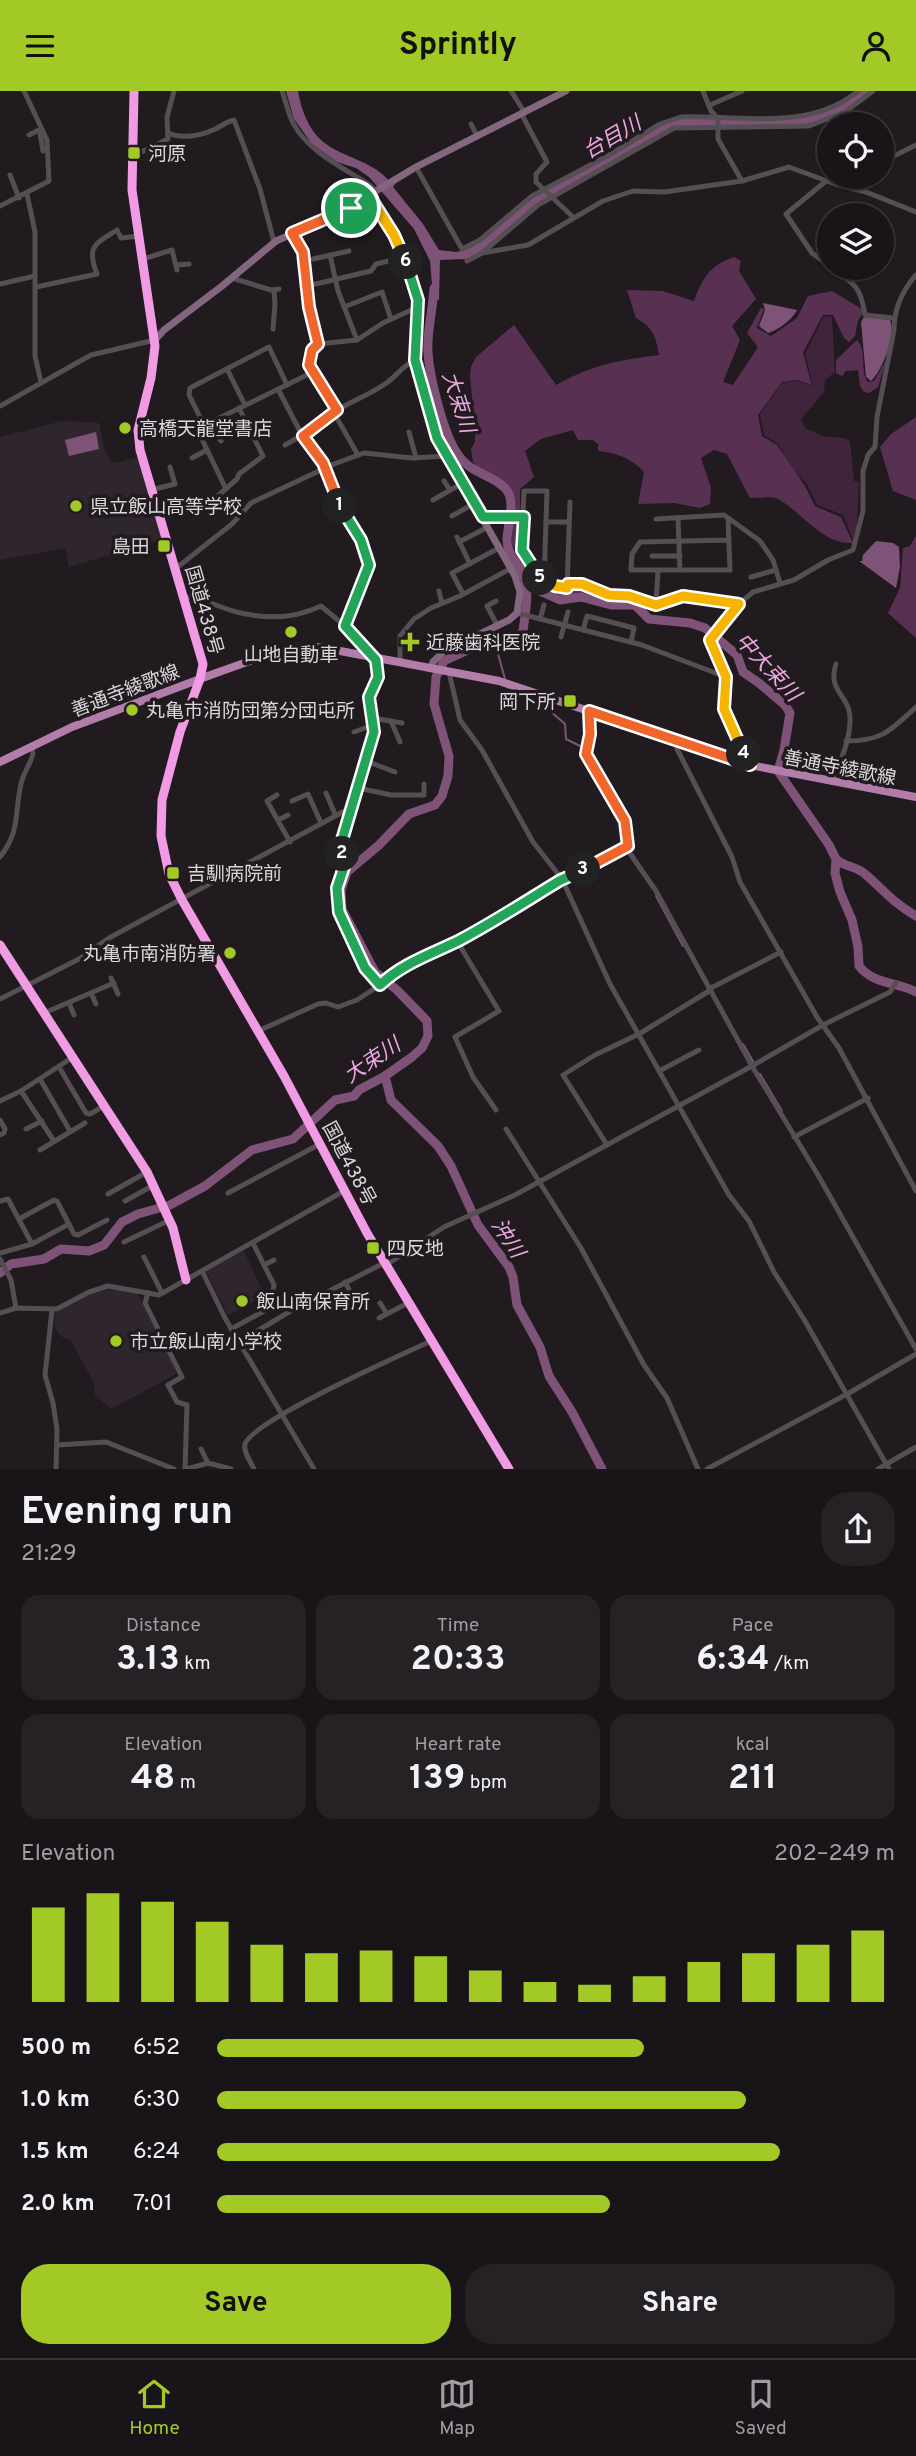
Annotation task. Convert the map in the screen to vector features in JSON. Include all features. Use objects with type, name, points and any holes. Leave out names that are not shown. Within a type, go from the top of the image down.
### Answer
[{"type":"highway","name":"国道438号","points":[[134,91],[132,190],[155,340],[154,363],[138,430],[143,465],[202,655],[203,668],[180,732],[166,783],[160,818],[163,854],[182,900],[258,1031],[385,1264],[509,1469]]},
{"type":"highway","points":[[0,945],[147,1172],[169,1217],[186,1280]]},
{"type":"main road","name":"善通寺綾歌線","points":[[0,762],[72,727],[267,655],[305,647],[373,656],[499,681],[750,765],[916,797]]},
{"type":"street","points":[[0,207],[48,181],[47,140],[24,91]]},
{"type":"street","points":[[131,157],[168,139],[167,117],[174,91]]},
{"type":"street","points":[[282,91],[293,123],[316,151],[370,185],[405,257],[416,289],[418,307],[415,360],[437,438],[510,569],[520,592],[519,613]]},
{"type":"street","points":[[511,91],[548,162],[535,177],[536,183],[573,217]]},
{"type":"street","points":[[0,406],[91,355],[155,340],[274,242],[336,215],[416,167],[566,91]]},
{"type":"street","points":[[703,91],[717,122],[718,139],[742,181]]},
{"type":"street","points":[[710,105],[742,91]]},
{"type":"street","points":[[830,112],[858,91]]},
{"type":"street","points":[[835,112],[855,106],[873,91]]},
{"type":"street","points":[[468,248],[470,259],[482,253],[532,209],[674,128],[717,122],[817,115]]},
{"type":"street","points":[[416,167],[462,249],[480,240],[532,196],[668,120],[681,117],[798,127],[817,119]]},
{"type":"street","points":[[168,133],[187,136],[213,130],[234,120],[260,189],[274,242]]},
{"type":"street","points":[[38,121],[36,122],[43,140],[43,151]]},
{"type":"street","points":[[471,124],[477,136]]},
{"type":"street","points":[[29,135],[39,130]]},
{"type":"street","points":[[894,156],[916,145]]},
{"type":"street","points":[[482,253],[528,245],[603,201],[633,191],[664,192],[742,181],[789,167],[817,178]]},
{"type":"street","points":[[10,175],[19,198]]},
{"type":"street","points":[[817,188],[786,214],[817,257]]},
{"type":"street","points":[[855,189],[916,212]]},
{"type":"street","points":[[27,194],[34,223],[35,356],[41,382]]},
{"type":"street","points":[[36,287],[97,274],[92,250],[94,245],[117,230],[121,238],[139,236]]},
{"type":"street","points":[[292,233],[303,252],[309,307],[318,344]]},
{"type":"street","points":[[143,259],[172,250],[177,267],[189,264]]},
{"type":"street","points":[[313,259],[349,251]]},
{"type":"street","points":[[330,255],[335,280],[357,340]]},
{"type":"street","points":[[307,286],[371,271],[376,264],[405,257]]},
{"type":"street","points":[[750,765],[724,709],[726,677],[710,644],[713,634],[753,592],[805,575],[828,560],[853,550],[863,511],[863,471],[868,455],[874,447],[894,330],[893,318],[904,291],[916,275]]},
{"type":"street","points":[[0,284],[35,276]]},
{"type":"street","points":[[232,278],[276,289],[273,329]]},
{"type":"street","points":[[846,280],[862,295],[865,315],[893,318]]},
{"type":"street","points":[[344,307],[382,292],[391,319]]},
{"type":"street","points":[[358,455],[313,372],[310,361],[312,350],[318,344],[357,340],[391,319],[418,307]]},
{"type":"street","points":[[221,441],[189,395],[190,388],[269,348],[287,385]]},
{"type":"street","points":[[285,445],[303,436],[335,412],[375,391],[415,360]]},
{"type":"street","points":[[205,507],[237,479],[239,474],[263,456],[227,369]]},
{"type":"street","points":[[226,489],[197,429],[313,372]]},
{"type":"street","points":[[278,389],[303,436],[325,468],[342,510],[361,540],[369,565],[345,626]]},
{"type":"street","points":[[409,432],[416,458]]},
{"type":"street","points":[[192,458],[207,450]]},
{"type":"street","points":[[175,569],[232,524],[251,503],[325,468],[364,453],[416,458],[447,456]]},
{"type":"street","points":[[151,490],[175,484],[170,467]]},
{"type":"street","points":[[444,481],[450,490]]},
{"type":"street","points":[[433,500],[463,483]]},
{"type":"street","points":[[544,581],[547,491],[524,491],[520,517],[522,550],[540,578],[544,581],[567,588],[570,502]]},
{"type":"street","points":[[452,516],[475,503]]},
{"type":"street","points":[[656,519],[724,515],[760,541],[773,560],[780,583]]},
{"type":"street","points":[[483,517],[520,517]]},
{"type":"street","points":[[678,518],[680,570]]},
{"type":"street","points":[[728,518],[729,540],[730,570],[631,570],[632,554],[640,542],[729,540]]},
{"type":"street","points":[[546,522],[569,522]]},
{"type":"street","points":[[470,564],[458,540],[488,527]]},
{"type":"street","points":[[463,594],[452,573],[499,548]]},
{"type":"street","points":[[652,556],[680,556]]},
{"type":"street","points":[[400,662],[400,636],[414,619],[510,569]]},
{"type":"street","points":[[656,605],[658,570]]},
{"type":"street","points":[[751,577],[776,570]]},
{"type":"street","points":[[568,584],[582,584],[609,595],[629,596],[656,605],[683,596],[739,604]]},
{"type":"street","points":[[439,591],[442,603]]},
{"type":"street","points":[[183,597],[241,613],[271,616],[297,615],[321,607],[345,626],[376,660],[378,677],[369,697],[373,722],[366,761],[342,840],[344,867],[337,888],[338,904],[365,968],[381,985]]},
{"type":"street","points":[[496,601],[487,605],[497,625]]},
{"type":"street","points":[[540,619],[544,605]]},
{"type":"street","points":[[561,637],[568,612]]},
{"type":"street","points":[[432,669],[443,652],[519,613],[631,642],[726,677]]},
{"type":"street","points":[[583,630],[587,616],[634,628],[631,642]]},
{"type":"street","points":[[831,782],[843,758],[850,717],[834,684],[836,664]]},
{"type":"street","points":[[447,671],[460,720],[482,750],[533,842],[562,879],[610,984],[887,1467]]},
{"type":"street","points":[[846,741],[878,738],[916,707]]},
{"type":"street","points":[[589,711],[590,734],[586,754],[625,821],[626,847],[656,891],[916,1351],[847,1394],[706,1469]]},
{"type":"street","points":[[391,721],[400,742]]},
{"type":"street","points":[[354,732],[373,722],[402,723]]},
{"type":"street","points":[[0,857],[12,842],[20,785],[33,753],[31,747]]},
{"type":"street","points":[[677,749],[732,857],[740,882],[822,1025],[839,1048],[868,1098],[916,1191]]},
{"type":"street","points":[[366,761],[395,772]]},
{"type":"street","points":[[358,788],[391,795],[424,795],[424,784]]},
{"type":"street","points":[[326,793],[335,814]]},
{"type":"street","points":[[292,801],[308,794],[321,823]]},
{"type":"street","points":[[277,795],[267,801],[290,842]]},
{"type":"street","points":[[0,999],[79,959],[109,939],[352,807]]},
{"type":"street","points":[[278,820],[288,815]]},
{"type":"street","points":[[258,1031],[318,1003],[342,1007],[381,985],[414,961],[506,915],[562,879],[575,875],[626,847]]},
{"type":"street","points":[[457,941],[499,1011],[455,1037],[472,1077],[496,1110]]},
{"type":"street","points":[[607,1145],[563,1075],[595,1055],[639,1034],[710,989],[781,952]]},
{"type":"street","points":[[44,1013],[112,981],[118,994]]},
{"type":"street","points":[[239,1342],[345,1282],[385,1264],[444,1227],[477,1213],[607,1145],[822,1025],[890,992],[896,985]]},
{"type":"street","points":[[91,993],[96,1004]]},
{"type":"street","points":[[69,1003],[74,1015]]},
{"type":"street","points":[[659,1071],[685,1060],[699,1050]]},
{"type":"street","points":[[0,1101],[21,1091],[73,1057]]},
{"type":"street","points":[[59,1067],[86,1113],[90,1114],[104,1106]]},
{"type":"street","points":[[40,1079],[71,1131]]},
{"type":"street","points":[[21,1091],[54,1141]]},
{"type":"street","points":[[795,1136],[868,1098]]},
{"type":"street","points":[[0,1120],[5,1129],[0,1135]]},
{"type":"street","points":[[26,1129],[42,1121]]},
{"type":"street","points":[[40,1150],[85,1123]]},
{"type":"street","points":[[506,1129],[581,1248],[638,1355],[667,1398],[698,1469]]},
{"type":"street","points":[[228,1193],[320,1144]]},
{"type":"street","points":[[108,1193],[147,1172]]},
{"type":"street","points":[[125,1201],[154,1185]]},
{"type":"street","points":[[0,1313],[16,1308],[52,1310],[100,1287],[108,1286],[162,1293],[344,1191]]},
{"type":"street","points":[[0,1201],[8,1199],[32,1244]]},
{"type":"street","points":[[19,1219],[54,1200],[74,1234],[78,1235],[107,1220]]},
{"type":"street","points":[[124,1242],[169,1217]]},
{"type":"street","points":[[0,1253],[32,1244],[69,1224]]},
{"type":"street","points":[[231,1329],[279,1303],[273,1290],[274,1285],[253,1243]]},
{"type":"street","points":[[144,1257],[162,1293]]},
{"type":"street","points":[[0,1259],[6,1268],[16,1308]]},
{"type":"street","points":[[264,1265],[274,1260]]},
{"type":"street","points":[[202,1272],[231,1329],[314,1469]]},
{"type":"street","points":[[345,1282],[354,1294],[358,1306]]},
{"type":"street","points":[[148,1293],[145,1303],[182,1377],[168,1385],[177,1402],[187,1405],[186,1469],[208,1463],[231,1469]]},
{"type":"street","points":[[380,1303],[387,1314]]},
{"type":"street","points":[[379,1318],[408,1303]]},
{"type":"street","points":[[52,1310],[45,1375],[53,1403],[56,1469]]},
{"type":"street","points":[[254,1469],[245,1451],[245,1443],[251,1436],[282,1415],[339,1384],[431,1341]]},
{"type":"street","points":[[57,1445],[106,1442],[174,1469]]},
{"type":"street","points":[[878,1469],[887,1467],[916,1447]]},
{"type":"street","points":[[201,1449],[208,1463]]},
{"type":"shaded area","points":[[286,91],[298,91],[307,121],[320,139],[378,171],[392,185],[396,183],[393,187],[423,224],[439,250],[456,252],[473,248],[476,255],[465,259],[440,260],[439,300],[430,298],[430,261],[414,229],[369,177],[356,168],[337,162],[312,144],[294,119]]},
{"type":"shaded area","points":[[734,257],[741,261],[739,271],[756,299],[732,326],[740,340],[723,382],[733,385],[758,347],[747,333],[761,308],[764,309],[757,328],[771,336],[797,318],[808,296],[832,291],[862,309],[855,336],[849,342],[844,338],[833,315],[823,315],[803,353],[812,385],[797,380],[782,382],[758,415],[762,436],[777,445],[815,506],[841,517],[853,543],[832,539],[823,534],[778,499],[750,498],[727,454],[714,450],[701,458],[711,488],[710,504],[700,508],[674,503],[638,504],[644,472],[623,457],[598,451],[598,444],[593,440],[578,440],[573,430],[541,439],[525,451],[534,477],[520,489],[520,512],[517,521],[520,524],[519,546],[523,561],[545,585],[561,591],[570,592],[571,588],[590,591],[589,594],[565,597],[534,585],[512,544],[513,499],[509,488],[481,473],[473,462],[471,449],[475,442],[475,426],[470,377],[476,357],[514,325],[556,385],[606,364],[659,355],[653,333],[636,318],[627,290],[663,291],[694,301],[708,273],[718,264]]},
{"type":"shaded area","points":[[763,303],[797,310],[784,324],[768,333],[759,326],[765,310]]},
{"type":"shaded area","points":[[824,316],[832,317],[835,372],[825,380],[824,392],[801,419],[805,428],[822,436],[850,441],[854,481],[859,482],[857,526],[853,540],[843,515],[817,505],[807,484],[791,467],[779,445],[764,435],[760,414],[782,383],[797,381],[813,386],[805,354]]},
{"type":"shaded area","points":[[864,317],[890,320],[892,326],[887,352],[871,381],[866,377],[861,322]]},
{"type":"shaded area","points":[[857,340],[862,350],[868,382],[874,381],[886,360],[878,387],[869,393],[864,392],[860,386],[858,370],[846,371],[842,376],[836,373],[836,360]]},
{"type":"shaded area","points":[[916,417],[916,500],[893,491],[880,447],[891,434]]},
{"type":"shaded area","name":"県立飯山高等学校","points":[[62,421],[99,423],[104,448],[110,460],[116,463],[138,457],[163,539],[69,567],[65,548],[0,560],[0,437]]},
{"type":"shaded area","points":[[96,432],[99,449],[69,456],[65,440]]},
{"type":"shaded area","points":[[916,536],[916,638],[888,613],[900,588],[903,548],[910,546]]},
{"type":"shaded area","points":[[876,541],[893,543],[899,547],[900,567],[896,588],[859,561],[862,561],[863,555]]},
{"type":"shaded area","points":[[244,1251],[265,1296],[228,1315],[206,1271]]},
{"type":"shaded area","points":[[120,1289],[137,1293],[176,1374],[111,1409],[95,1395],[93,1381],[70,1339],[62,1337],[55,1329],[54,1316],[94,1292]]},
{"type":"waterway","name":"台目川","points":[[465,255],[477,249],[533,202],[665,127],[679,122],[753,124],[800,121],[844,105],[865,91]]},
{"type":"waterway","name":"大束川","points":[[0,1273],[11,1264],[44,1259],[61,1249],[89,1251],[104,1245],[122,1222],[138,1214],[170,1205],[205,1186],[252,1150],[293,1139],[335,1100],[354,1096],[359,1090],[412,1057],[422,1048],[428,1036],[427,1021],[375,972],[342,909],[341,890],[347,872],[379,845],[409,814],[435,805],[442,796],[448,776],[449,756],[434,704],[436,677],[444,661],[470,649],[520,635],[523,631],[527,595],[525,580],[507,545],[511,506],[509,493],[499,483],[466,464],[455,450],[440,412],[428,352],[434,288]]},
{"type":"waterway","name":"中大束川","points":[[526,585],[560,600],[581,597],[611,605],[635,605],[649,619],[690,623],[705,628],[737,655],[743,672],[785,705],[790,713],[778,771],[836,859],[835,873],[852,920],[859,966],[871,977],[916,992]]},
{"type":"waterway","points":[[495,643],[505,679]]},
{"type":"waterway","points":[[511,691],[534,699],[565,724],[566,739],[582,747],[585,759],[595,774]]},
{"type":"waterway","points":[[615,809],[621,819]]},
{"type":"waterway","points":[[836,859],[861,871],[916,916]]},
{"type":"waterway","points":[[656,896],[683,946]]},
{"type":"waterway","points":[[743,1044],[754,1063]]},
{"type":"waterway","points":[[760,1074],[782,1111]]},
{"type":"waterway","name":"沖川","points":[[385,1076],[391,1100],[438,1146],[451,1166],[478,1225],[509,1267],[517,1305],[540,1347],[549,1376],[572,1412],[602,1469]]},
{"type":"place","name":"河原","points":[[134,153]]},
{"type":"place","name":"高橋天龍堂書店","points":[[125,428]]},
{"type":"place","name":"県立飯山高等学校","points":[[76,506]]},
{"type":"place","name":"島田","points":[[164,546]]},
{"type":"place","name":"山地自動車","points":[[291,632]]},
{"type":"place","name":"近藤歯科医院","points":[[410,642]]},
{"type":"place","name":"岡下所","points":[[570,701]]},
{"type":"place","name":"丸亀市消防団第分団屯所","points":[[132,710]]},
{"type":"place","name":"吉馴病院前","points":[[173,873]]},
{"type":"place","name":"丸亀市南消防署","points":[[230,953]]},
{"type":"place","name":"四反地","points":[[373,1248]]},
{"type":"place","name":"飯山南保育所","points":[[242,1301]]},
{"type":"place","name":"市立飯山南小学校","points":[[116,1341]]},
{"type":"route","points":[[370,197],[401,246],[418,296],[415,360],[437,438],[483,517],[524,517],[522,550],[540,578],[555,586],[567,588],[568,584],[582,584],[609,595],[629,596],[656,605],[683,596],[739,604],[711,637],[710,644],[726,677],[724,709],[750,765],[589,711],[590,734],[586,754],[625,821],[628,846],[575,875],[562,879],[506,915],[414,961],[380,985],[365,968],[339,912],[337,897],[344,867],[342,840],[374,732],[369,697],[378,677],[376,660],[345,626],[369,565],[361,540],[342,510],[323,463],[303,436],[337,410],[309,365],[312,350],[318,344],[309,307],[303,252],[292,233],[351,208],[370,197]]}]
